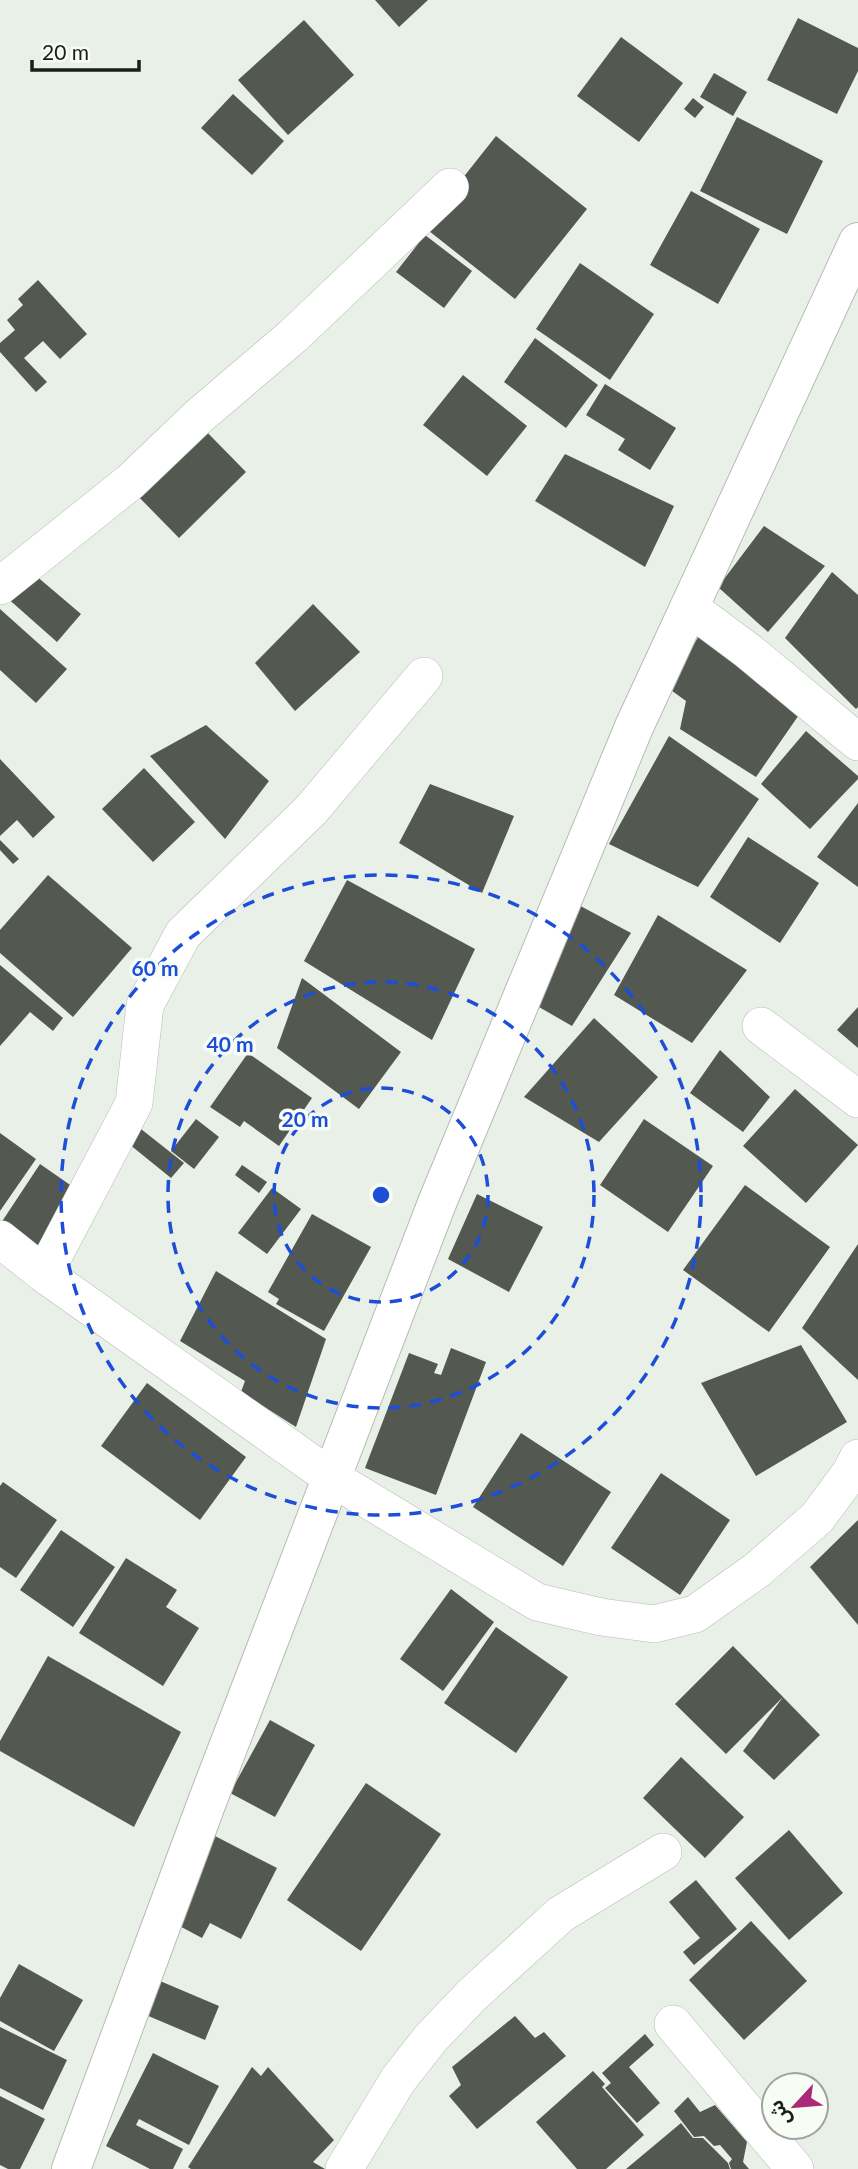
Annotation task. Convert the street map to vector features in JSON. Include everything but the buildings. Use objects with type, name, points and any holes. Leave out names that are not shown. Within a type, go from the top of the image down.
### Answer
[{"type":"street","points":[[0,586],[130,482],[198,417],[293,336],[450,187]]},
{"type":"street","points":[[71,2169],[202,1815],[437,1203],[634,727],[858,242]]},
{"type":"street","points":[[689,607],[748,651],[858,742]]},
{"type":"street","points":[[44,1274],[134,1102],[145,1005],[183,934],[311,810],[424,676]]},
{"type":"street","points":[[761,1027],[858,1099]]},
{"type":"street","points":[[1,1242],[332,1478],[537,1602],[601,1617],[654,1624],[695,1614],[757,1570],[817,1518],[852,1472],[858,1458]]},
{"type":"street","points":[[344,2169],[398,2080],[430,2039],[471,1996],[561,1914],[663,1853]]},
{"type":"street","points":[[673,2024],[796,2169]]}]
